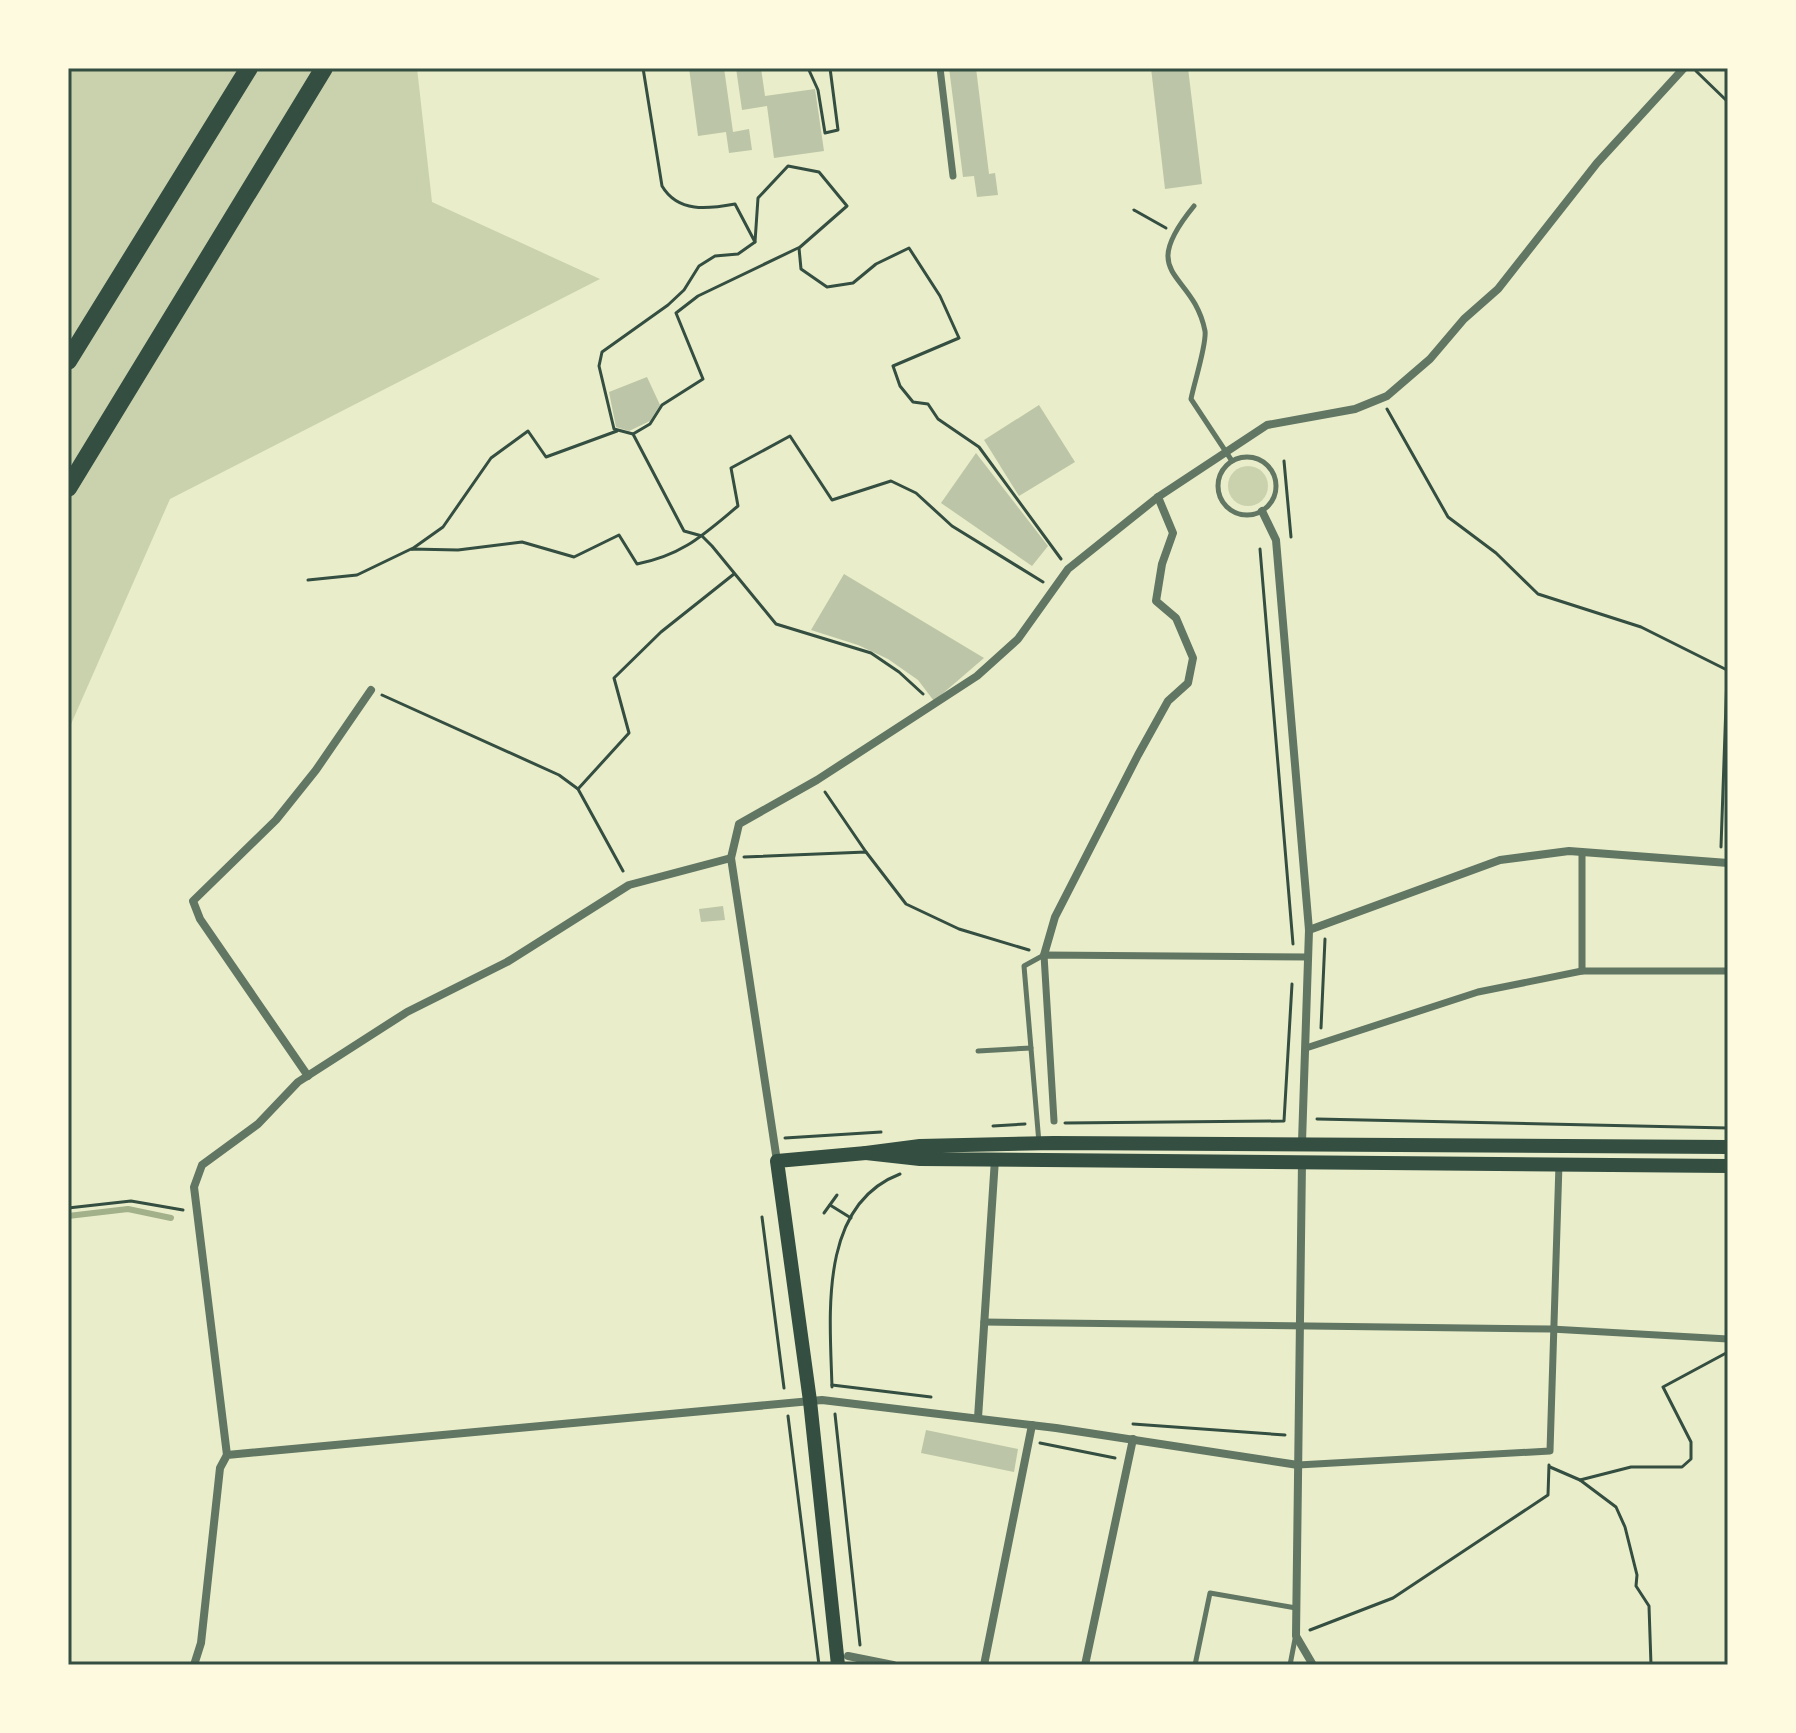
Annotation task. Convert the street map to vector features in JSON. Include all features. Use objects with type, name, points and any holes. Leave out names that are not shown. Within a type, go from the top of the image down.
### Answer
[{"type":"highway","points":[[68,361],[249,68]]},
{"type":"highway","points":[[68,488],[324,68]]},
{"type":"main road","points":[[843,1660],[777,1161],[920,1146],[1039,1144],[1302,1142],[1728,1147]]},
{"type":"main road","points":[[866,1153],[920,1159],[1728,1166]]},
{"type":"street","points":[[940,68],[953,176]]},
{"type":"street","points":[[777,1161],[731,858],[739,824],[817,780],[934,706],[998,659],[1018,639],[1068,569],[1158,497],[1229,457],[1267,425],[1355,409],[1381,398],[1430,359],[1464,319],[1498,289],[1597,163],[1684,68]]},
{"type":"street","points":[[1054,1121],[1044,955],[1055,917],[1168,701],[1188,683],[1193,658],[1176,618],[1156,601],[1162,564],[1173,533],[1158,497]]},
{"type":"street","points":[[1262,511],[1276,540],[1309,930],[1302,1142]]},
{"type":"street","points":[[308,1076],[200,919],[193,901],[276,820],[316,770],[371,690]]},
{"type":"street","points":[[1309,930],[1500,860],[1582,852],[1724,862]]},
{"type":"street","points":[[1582,852],[1582,971]]},
{"type":"street","points":[[194,1665],[201,1643],[220,1468],[227,1455],[194,1187],[202,1165],[258,1124],[308,1076],[407,1012],[507,962],[629,885],[731,858]]},
{"type":"street","points":[[1044,955],[1308,957]]},
{"type":"street","points":[[1306,1048],[1478,992],[1582,971],[1728,971]]},
{"type":"street","points":[[978,1418],[995,1159]]},
{"type":"street","points":[[1302,1160],[1296,1636],[1313,1665]]},
{"type":"street","points":[[227,1455],[810,1401],[1032,1425],[1298,1465],[1550,1451],[1551,1329],[1559,1164]]},
{"type":"street","points":[[984,1322],[1551,1329],[1728,1339]]},
{"type":"street","points":[[984,1665],[1032,1425]]},
{"type":"street","points":[[1085,1665],[1133,1439]]},
{"type":"street","points":[[843,1660],[861,1659],[893,1665]]},
{"type":"lane","points":[[1194,206],[1173,232],[1167,256],[1173,277],[1190,298],[1206,333],[1191,399],[1229,457]]},
{"type":"lane","points":[[1229,457],[1259,459],[1272,471],[1276,480],[1274,498],[1262,511],[1244,516],[1235,513],[1222,501],[1218,483],[1229,457]]},
{"type":"lane","points":[[1039,1144],[1024,966],[1044,955]]},
{"type":"lane","points":[[978,1051],[1031,1048]]},
{"type":"lane","points":[[1195,1665],[1210,1593],[1296,1608]]},
{"type":"lane","points":[[1290,1665],[1296,1636]]},
{"type":"path","points":[[643,68],[662,186],[668,195],[703,210],[735,204],[755,242]]},
{"type":"path","points":[[808,68],[818,90],[825,133],[838,130],[830,68]]},
{"type":"path","points":[[1693,68],[1728,102]]},
{"type":"path","points":[[308,580],[357,575],[411,549],[443,527],[491,458],[528,431],[546,457],[617,431],[633,434],[650,424],[662,405],[703,379],[676,313],[698,296],[799,248],[847,206],[819,172],[788,166],[758,198],[755,242]]},
{"type":"path","points":[[1134,210],[1173,232]]},
{"type":"path","points":[[617,431],[601,380],[599,366],[602,352],[668,305],[684,290],[699,266],[715,256],[738,254],[755,242]]},
{"type":"path","points":[[799,248],[801,269],[827,287],[853,283],[876,264],[909,248],[940,296],[959,338],[893,366],[900,386],[913,402],[928,404],[938,419],[979,447],[1068,569]]},
{"type":"path","points":[[1381,398],[1448,517],[1496,553],[1538,594],[1641,627],[1727,670]]},
{"type":"path","points":[[633,434],[684,531],[702,536],[776,624],[871,653],[899,672],[934,706]]},
{"type":"path","points":[[411,549],[458,550],[522,542],[574,557],[619,535],[637,564],[661,559],[690,547],[738,506],[731,468],[790,436],[832,500],[891,481],[916,493],[952,526],[1053,589]]},
{"type":"path","points":[[1284,461],[1291,541]]},
{"type":"path","points":[[990,1126],[1284,1121],[1293,958],[1260,549]]},
{"type":"path","points":[[578,789],[629,733],[614,678],[661,632],[734,574]]},
{"type":"path","points":[[1724,862],[1728,647]]},
{"type":"path","points":[[371,690],[559,775],[578,789],[629,885]]},
{"type":"path","points":[[817,780],[906,904],[959,929],[1044,955]]},
{"type":"path","points":[[731,858],[866,852]]},
{"type":"path","points":[[1321,1044],[1324,925]]},
{"type":"path","points":[[1318,1105],[1317,1121],[1332,1122],[1728,1128]]},
{"type":"path","points":[[773,1139],[895,1132]]},
{"type":"path","points":[[861,1659],[832,1385],[832,1273],[841,1233],[851,1218],[876,1187],[907,1172]]},
{"type":"path","points":[[824,1213],[837,1195]]},
{"type":"path","points":[[68,1208],[131,1201],[170,1210],[199,1211]]},
{"type":"path","points":[[830,1205],[851,1218]]},
{"type":"path","points":[[762,1217],[819,1665]]},
{"type":"path","points":[[1651,1665],[1649,1606],[1636,1586],[1637,1575],[1625,1527],[1616,1507],[1580,1480],[1631,1467],[1682,1467],[1691,1459],[1691,1442],[1663,1387],[1728,1352]]},
{"type":"path","points":[[832,1385],[935,1398]]},
{"type":"path","points":[[1133,1424],[1288,1435]]},
{"type":"path","points":[[1296,1636],[1393,1598],[1548,1495],[1550,1451]]},
{"type":"green space","points":[[68,68],[417,68],[432,202],[600,279],[170,499],[68,731]]},
{"type":"green space","points":[[1248,466],[1262,472],[1268,486],[1262,500],[1248,506],[1234,500],[1228,486],[1234,472]]},
{"type":"building","points":[[689,68],[724,68],[733,132],[749,129],[752,150],[729,153],[726,132],[698,136]]},
{"type":"building","points":[[736,68],[761,68],[765,96],[815,89],[824,151],[774,158],[767,106],[742,110]]},
{"type":"building","points":[[949,68],[976,68],[989,174],[995,173],[998,195],[977,197],[974,176],[963,177]]},
{"type":"building","points":[[1151,68],[1188,68],[1202,184],[1165,189]]},
{"type":"building","points":[[647,377],[660,405],[650,421],[629,431],[616,427],[609,392]]},
{"type":"building","points":[[1039,405],[1075,462],[1019,496],[984,440]]},
{"type":"building","points":[[976,453],[1048,546],[1032,566],[941,503]]},
{"type":"building","points":[[844,574],[984,658],[934,701],[918,680],[888,659],[858,645],[811,630]]},
{"type":"building","points":[[723,906],[725,920],[701,922],[699,909]]},
{"type":"building","points":[[926,1430],[1018,1449],[1014,1472],[921,1453]]},
{"type":"waterway","points":[[68,1216],[128,1209],[171,1218]]}]
